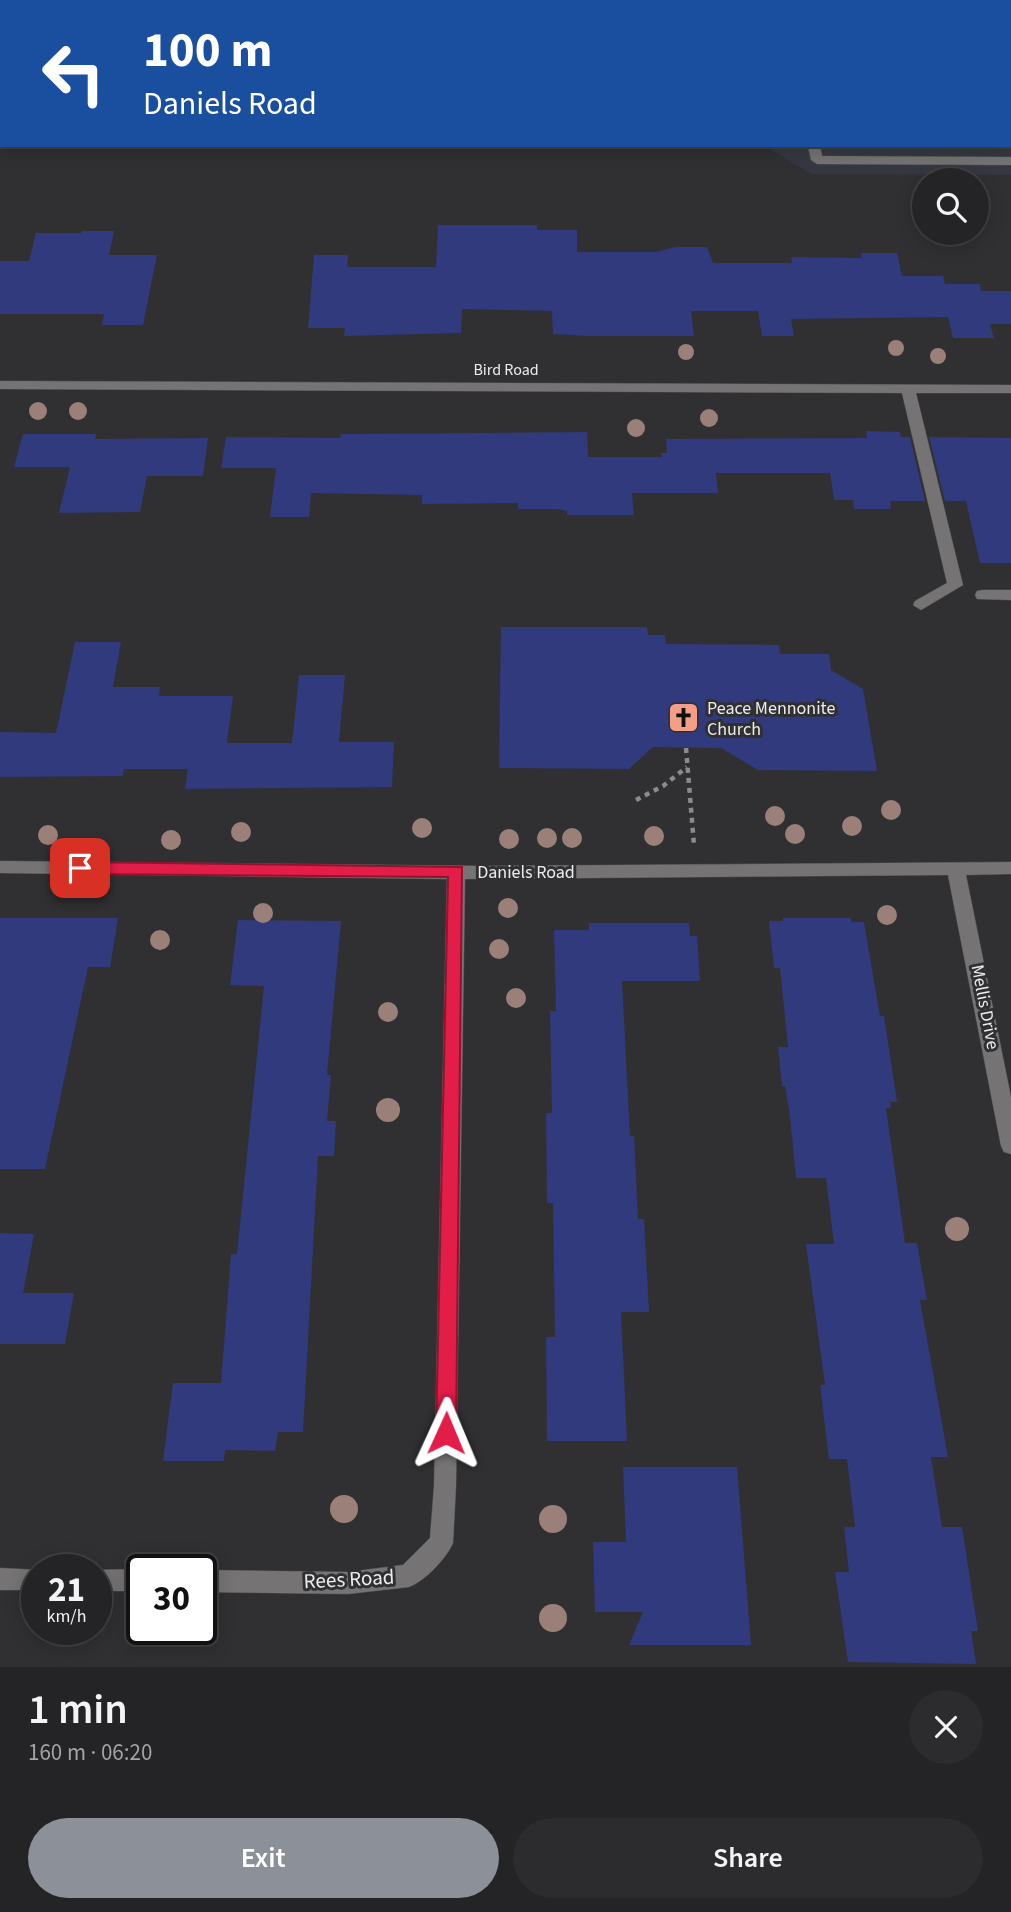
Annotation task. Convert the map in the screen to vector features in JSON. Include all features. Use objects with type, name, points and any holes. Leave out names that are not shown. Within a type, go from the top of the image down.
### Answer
[{"type":"street","points":[[814,147],[817,160],[1011,162]]},
{"type":"street","name":"Bird Road","points":[[0,385],[1011,389]]},
{"type":"street","points":[[908,389],[955,584],[921,605]]},
{"type":"street","points":[[983,595],[1011,595]]},
{"type":"street","name":"Daniels Road","points":[[0,867],[696,873],[1011,868]]},
{"type":"street","name":"Mellis Drive","points":[[956,869],[1011,1146]]},
{"type":"street","name":"Rees Road","points":[[217,1581],[348,1583],[409,1576],[441,1543],[445,1486],[456,871]]},
{"type":"street","points":[[0,1578],[21,1579]]},
{"type":"path","points":[[687,748],[696,873]]},
{"type":"path","points":[[636,800],[663,786],[688,767]]},
{"type":"shaded area","points":[[766,147],[1011,147],[1011,175],[989,175],[989,168],[912,168],[912,175],[811,174]]},
{"type":"building","points":[[438,225],[537,225],[537,230],[577,230],[577,252],[656,252],[675,247],[707,247],[713,263],[792,263],[791,257],[862,258],[861,253],[897,253],[902,276],[943,276],[945,284],[980,284],[981,291],[1011,291],[1011,324],[990,324],[994,338],[953,338],[948,317],[791,319],[794,336],[762,336],[758,311],[691,311],[694,336],[589,336],[553,334],[552,311],[462,309],[461,333],[344,336],[345,328],[308,328],[314,255],[348,255],[347,267],[436,267]]},
{"type":"building","points":[[114,231],[109,255],[157,255],[143,325],[102,325],[104,314],[0,314],[0,261],[29,261],[36,233]]},
{"type":"building","points":[[866,431],[900,432],[901,437],[910,437],[925,501],[890,501],[891,509],[854,509],[853,500],[834,500],[830,473],[716,473],[718,493],[632,493],[634,515],[567,515],[567,511],[557,509],[518,509],[518,503],[422,504],[422,495],[311,493],[309,517],[270,517],[276,468],[221,468],[226,437],[340,438],[341,434],[587,432],[588,457],[662,457],[661,453],[667,453],[666,439],[867,438]]},
{"type":"building","points":[[23,434],[96,434],[95,439],[208,438],[203,476],[147,476],[140,512],[59,513],[70,467],[14,467]]},
{"type":"building","points":[[929,437],[1011,438],[1011,563],[980,563],[966,501],[945,501]]},
{"type":"building","name":"Peace Mennonite Church","points":[[501,627],[647,627],[648,635],[665,635],[666,644],[779,645],[780,654],[829,654],[831,670],[863,689],[877,771],[758,770],[721,748],[653,747],[629,769],[499,768]]},
{"type":"building","points":[[75,642],[121,642],[113,687],[160,687],[159,696],[233,696],[227,743],[292,743],[299,675],[345,675],[339,742],[394,742],[392,787],[185,789],[188,769],[124,769],[123,776],[0,777],[0,732],[56,733]]},
{"type":"building","points":[[0,918],[118,918],[110,967],[88,967],[45,1169],[0,1169]]},
{"type":"building","points":[[783,918],[851,918],[851,922],[864,922],[880,1016],[884,1016],[897,1102],[890,1102],[891,1108],[886,1108],[905,1243],[917,1243],[927,1300],[920,1300],[948,1457],[931,1457],[942,1527],[962,1527],[978,1631],[971,1631],[976,1664],[848,1662],[835,1572],[849,1572],[844,1527],[855,1527],[847,1459],[829,1459],[820,1385],[825,1385],[806,1244],[834,1244],[826,1178],[796,1178],[790,1116],[785,1086],[782,1086],[778,1047],[788,1047],[780,968],[774,968],[769,921],[783,921]]},
{"type":"building","points":[[238,920],[341,921],[327,1075],[331,1075],[327,1121],[336,1121],[334,1156],[318,1156],[303,1432],[278,1432],[275,1451],[225,1450],[224,1461],[163,1461],[173,1383],[221,1383],[231,1254],[237,1254],[264,986],[230,985]]},
{"type":"building","points":[[589,923],[689,923],[690,936],[697,936],[700,981],[622,981],[630,1136],[634,1136],[638,1219],[644,1219],[649,1312],[621,1312],[627,1441],[547,1441],[546,1337],[555,1337],[553,1203],[547,1203],[546,1113],[552,1113],[550,1011],[556,1011],[554,930],[589,930]]},
{"type":"building","points":[[0,1233],[34,1234],[23,1293],[74,1293],[65,1344],[0,1344]]},
{"type":"building","points":[[623,1467],[737,1467],[751,1645],[629,1645],[643,1612],[595,1612],[593,1542],[626,1542]]},
{"type":"place","name":"Peace Mennonite Church","points":[[684,718]]},
{"type":"route","points":[[80,868],[456,871],[446,1433]]}]
